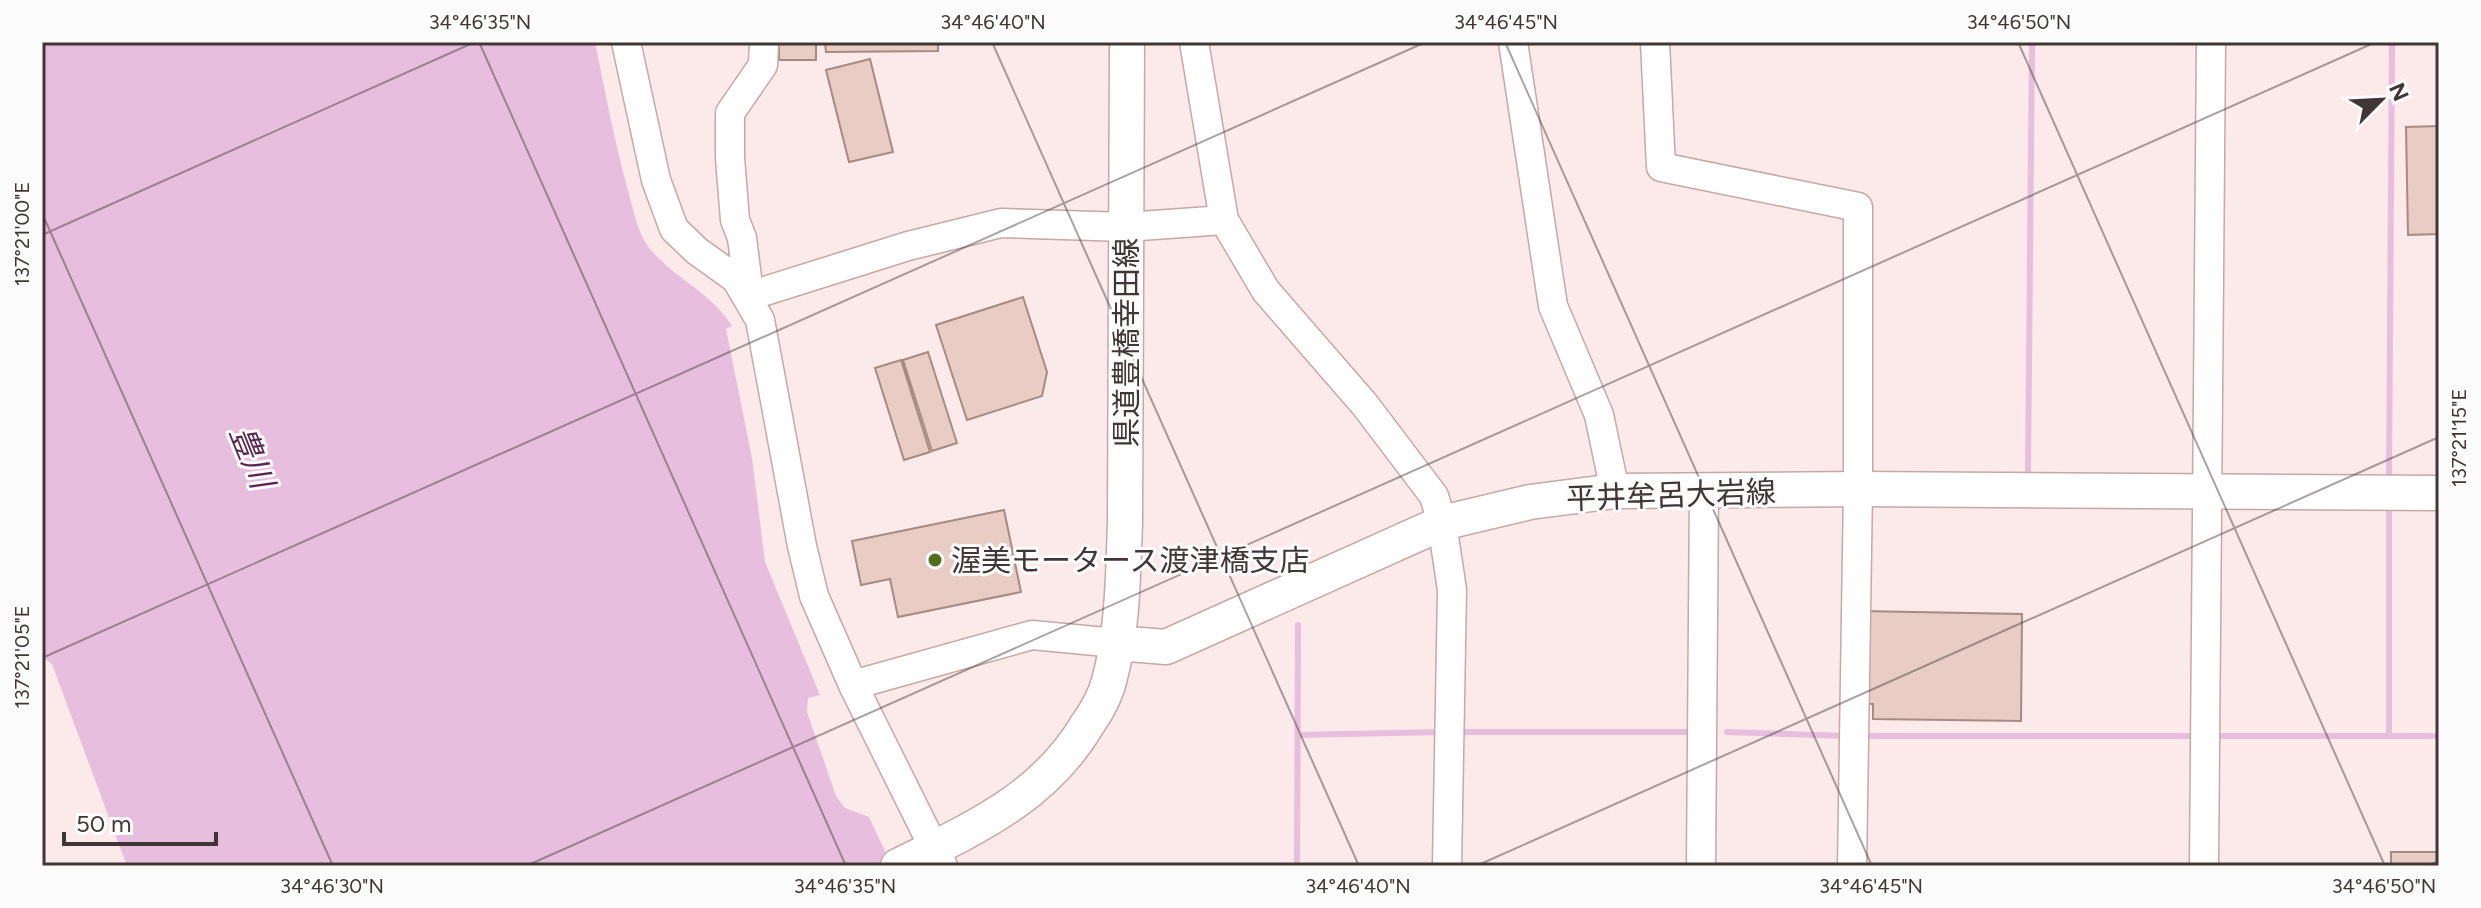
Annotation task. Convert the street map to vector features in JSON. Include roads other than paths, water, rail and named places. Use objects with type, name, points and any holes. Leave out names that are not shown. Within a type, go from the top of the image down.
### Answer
[{"type":"main road","name":"県道豊橋幸田線","points":[[1116,643],[1122,598],[1125,523],[1127,42]]},
{"type":"main road","name":"平井牟呂大岩線","points":[[1116,643],[1166,647],[1442,523],[1530,502],[1615,491],[1858,489],[2439,493]]},
{"type":"main road","points":[[926,858],[1007,809],[1060,763],[1078,742],[1096,711],[1109,683],[1116,643]]},
{"type":"street","points":[[626,42],[656,180],[674,229],[697,251],[736,279],[760,320],[814,596],[926,858]]},
{"type":"street","points":[[750,301],[742,238],[735,220],[730,113],[763,65],[764,42]]},
{"type":"street","points":[[1194,42],[1224,220],[1266,291],[1365,405],[1434,496],[1442,523],[1452,590],[1447,866]]},
{"type":"street","points":[[1513,42],[1553,306],[1599,415],[1615,491]]},
{"type":"street","points":[[1655,42],[1661,167],[1858,207],[1858,489],[1852,866]]},
{"type":"street","points":[[2204,866],[2211,42]]},
{"type":"street","points":[[750,301],[759,293],[908,246],[1001,223],[1126,227],[1224,220]]},
{"type":"street","points":[[1701,866],[1704,492]]},
{"type":"street","points":[[853,685],[1032,635],[1116,643]]},
{"type":"water","name":"豊川","points":[[42,42],[595,42],[618,151],[642,236],[661,260],[714,304],[732,326],[726,329],[752,458],[765,562],[820,695],[808,698],[807,712],[836,796],[845,808],[869,817],[892,866],[127,866],[52,664],[42,657]]},
{"type":"waterway","points":[[2028,473],[2032,42]]},
{"type":"waterway","points":[[2389,480],[2392,42]]},
{"type":"waterway","points":[[2389,504],[2389,736]]},
{"type":"waterway","points":[[1297,866],[1298,625]]},
{"type":"waterway","points":[[1298,735],[1441,732]]},
{"type":"waterway","points":[[1462,732],[1688,732]]},
{"type":"waterway","points":[[1727,732],[1847,736]]},
{"type":"waterway","points":[[1862,736],[2198,736]]},
{"type":"waterway","points":[[2216,736],[2439,736]]},
{"type":"place","name":"渥美モータース渡津橋支店","points":[[935,560]]}]
